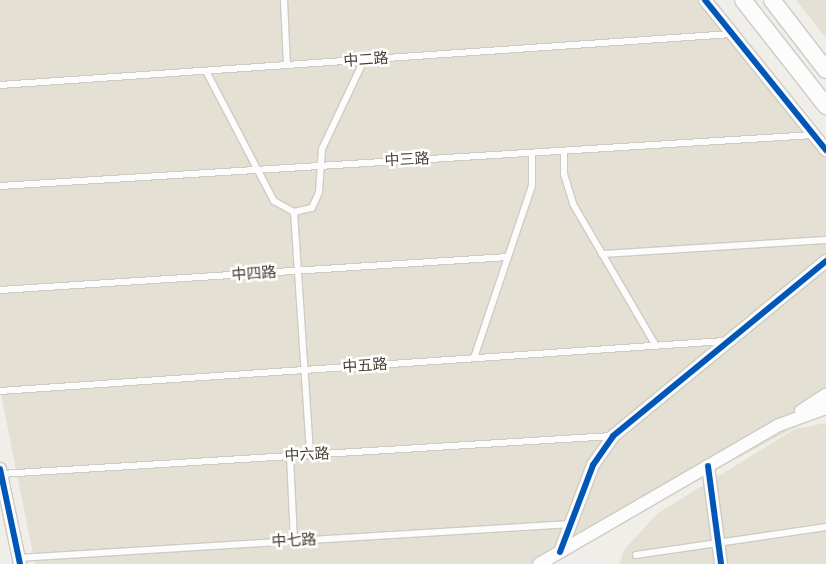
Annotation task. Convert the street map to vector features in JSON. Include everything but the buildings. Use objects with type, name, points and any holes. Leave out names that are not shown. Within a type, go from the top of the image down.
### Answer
[{"type":"street","points":[[705,0],[826,150]]},
{"type":"street","points":[[743,0],[826,106]]},
{"type":"street","points":[[772,0],[826,70]]},
{"type":"street","points":[[560,552],[593,465],[613,436],[826,261]]},
{"type":"street","points":[[539,564],[779,425],[826,395]]},
{"type":"street","points":[[779,425],[826,408]]},
{"type":"street","points":[[708,466],[721,564]]},
{"type":"street","points":[[0,471],[19,561]]},
{"type":"lane","points":[[284,0],[287,65]]},
{"type":"lane","name":"中二路","points":[[0,86],[732,34]]},
{"type":"lane","points":[[206,71],[260,170],[274,201],[294,212],[312,208],[319,192],[322,149],[364,60]]},
{"type":"lane","name":"中三路","points":[[0,186],[814,135]]},
{"type":"lane","points":[[564,151],[564,174],[573,204],[656,346]]},
{"type":"lane","points":[[474,358],[532,186],[532,153]]},
{"type":"lane","points":[[294,212],[310,454]]},
{"type":"lane","points":[[602,254],[826,240]]},
{"type":"lane","name":"中四路","points":[[0,290],[508,257]]},
{"type":"lane","name":"中五路","points":[[0,392],[729,341]]},
{"type":"lane","name":"中六路","points":[[0,471],[290,456],[613,436]]},
{"type":"lane","points":[[290,456],[294,541]]},
{"type":"lane","name":"中七路","points":[[19,561],[294,541],[570,524]]},
{"type":"lane","points":[[636,555],[826,527]]},
{"type":"shaded area","points":[[0,0],[715,0],[826,141],[826,411],[539,564],[35,564],[0,389]]},
{"type":"shaded area","points":[[796,0],[826,0],[826,38]]},
{"type":"shaded area","points":[[826,423],[826,564],[620,564],[623,551],[657,514],[795,429]]},
{"type":"cycle path","points":[[705,0],[826,150]]},
{"type":"cycle path","points":[[560,552],[593,465],[613,436],[826,261]]},
{"type":"cycle path","points":[[708,466],[721,564]]},
{"type":"cycle path","points":[[0,469],[20,564]]}]
